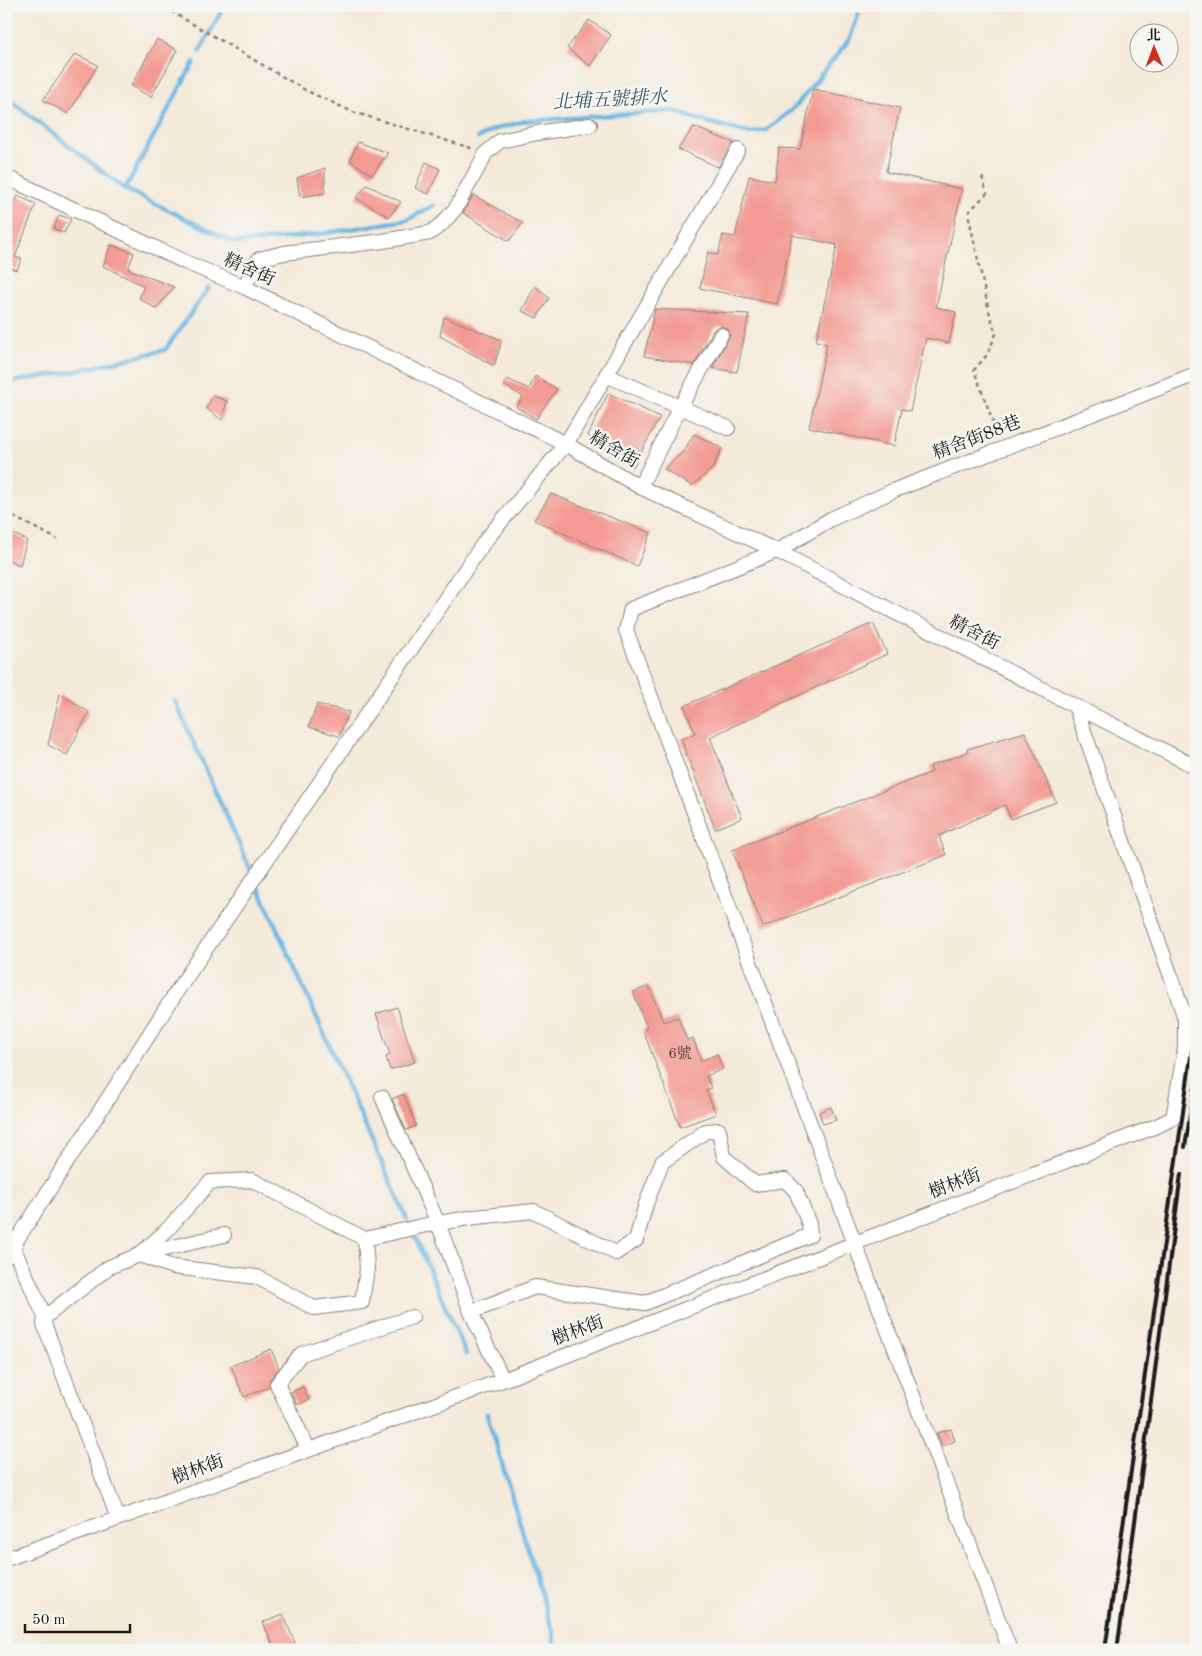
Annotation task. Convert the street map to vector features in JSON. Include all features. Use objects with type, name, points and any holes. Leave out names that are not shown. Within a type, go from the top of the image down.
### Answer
[{"type":"street","points":[[244,287],[259,259],[284,253],[383,241],[430,232],[443,223],[456,208],[486,153],[500,141],[546,131],[590,125]]},
{"type":"street","points":[[118,1518],[44,1324],[45,1317],[10,1252],[179,988],[485,541],[566,444],[738,150]]},
{"type":"street","name":"精舍街","points":[[9,182],[184,262],[244,287],[566,444],[640,487],[777,552],[1196,767]]},
{"type":"street","points":[[640,487],[680,407],[721,336]]},
{"type":"street","name":"精舍街88巷","points":[[856,1244],[626,630],[631,609],[777,552],[830,519],[895,490],[1196,374]]},
{"type":"street","points":[[606,375],[728,428]]},
{"type":"street","name":"樹林街","points":[[6,1559],[503,1380],[856,1244],[1159,1125],[1172,1118],[1185,1047],[1185,1020],[1076,706]]},
{"type":"street","points":[[382,1097],[438,1223],[471,1312],[503,1380]]},
{"type":"street","points":[[139,1255],[166,1231],[210,1182],[252,1180],[365,1239],[438,1223],[534,1211],[616,1253],[636,1240],[646,1204],[662,1162],[706,1131],[719,1130],[724,1156],[755,1184],[785,1180],[796,1191],[809,1224],[810,1235],[645,1303],[535,1287],[471,1312]]},
{"type":"street","points":[[45,1317],[109,1266],[139,1255],[224,1235]]},
{"type":"street","points":[[139,1255],[173,1267],[257,1277],[314,1308],[362,1302],[367,1269],[365,1239]]},
{"type":"street","points":[[856,1244],[1010,1650]]},
{"type":"street","points":[[308,1449],[277,1384],[301,1354],[412,1317]]},
{"type":"path","points":[[156,6],[169,10],[307,91],[353,112],[486,153]]},
{"type":"path","points":[[982,177],[987,193],[968,213],[989,311],[996,334],[987,355],[974,370],[1002,448]]},
{"type":"path","points":[[6,513],[57,539]]},
{"type":"building","points":[[589,20],[611,35],[590,66],[567,48]]},
{"type":"building","points":[[157,39],[177,50],[151,97],[131,86]]},
{"type":"building","points":[[75,54],[98,65],[68,114],[43,100]]},
{"type":"building","points":[[813,89],[900,108],[886,172],[962,189],[936,307],[956,312],[949,343],[926,338],[910,411],[902,409],[894,446],[809,427],[827,344],[816,341],[837,245],[792,235],[777,304],[700,288],[708,252],[718,255],[723,235],[735,237],[749,176],[775,181],[779,148],[800,149]]},
{"type":"building","points":[[694,127],[734,143],[718,167],[678,149]]},
{"type":"building","points":[[358,142],[388,153],[372,175],[350,160]]},
{"type":"building","points":[[426,162],[440,169],[428,194],[415,188]]},
{"type":"building","points":[[325,168],[325,193],[300,197],[297,178]]},
{"type":"building","points":[[367,185],[401,202],[389,217],[356,198]]},
{"type":"building","points":[[473,195],[523,223],[509,241],[463,213]]},
{"type":"building","points":[[18,196],[36,204],[15,257],[22,259],[17,270],[10,268],[7,277],[6,220]]},
{"type":"building","points":[[59,215],[71,219],[64,233],[54,229]]},
{"type":"building","points":[[111,245],[134,253],[128,269],[174,287],[156,309],[139,298],[144,286],[103,266]]},
{"type":"building","points":[[535,286],[549,298],[537,318],[522,311]]},
{"type":"building","points":[[655,309],[749,314],[737,372],[712,368],[730,335],[728,330],[721,326],[713,331],[694,365],[644,356]]},
{"type":"building","points":[[444,317],[502,340],[494,366],[440,336]]},
{"type":"building","points":[[535,376],[557,389],[536,419],[516,407],[523,397],[504,385],[507,379],[529,389]]},
{"type":"building","points":[[608,393],[660,417],[633,467],[588,436]]},
{"type":"building","points":[[213,396],[227,401],[222,420],[206,408]]},
{"type":"building","points":[[694,434],[722,448],[713,468],[692,486],[664,469],[683,452]]},
{"type":"building","points":[[551,494],[651,533],[637,566],[534,520]]},
{"type":"building","points":[[6,531],[27,540],[20,565],[6,559]]},
{"type":"building","points":[[873,623],[887,654],[710,737],[742,818],[715,829],[681,739],[695,733],[684,706]]},
{"type":"building","points":[[60,694],[89,712],[67,755],[48,745]]},
{"type":"building","points":[[317,704],[349,712],[339,736],[309,727]]},
{"type":"building","points":[[1025,732],[1056,802],[1011,819],[1005,805],[939,836],[946,855],[763,927],[732,850],[932,772],[930,766],[968,752],[967,749]]},
{"type":"building","points":[[649,986],[663,1022],[678,1017],[687,1040],[693,1038],[701,1061],[717,1054],[723,1069],[706,1076],[711,1088],[706,1090],[716,1114],[680,1127],[643,1030],[647,1028],[633,992]]},
{"type":"building","points":[[397,1007],[415,1062],[390,1070],[386,1057],[390,1055],[376,1014]]},
{"type":"building","points":[[404,1094],[416,1126],[406,1130],[392,1099]]},
{"type":"building","points":[[831,1107],[836,1120],[823,1124],[819,1112]]},
{"type":"building","points":[[271,1349],[279,1368],[270,1379],[269,1387],[244,1397],[231,1366]]},
{"type":"building","points":[[303,1387],[309,1400],[297,1405],[291,1392]]},
{"type":"building","points":[[951,1429],[955,1441],[942,1446],[937,1433]]},
{"type":"building","points":[[283,1614],[298,1650],[275,1650],[263,1622]]},
{"type":"waterway","points":[[200,51],[224,6]]},
{"type":"waterway","name":"北埔五號排水","points":[[478,138],[495,129],[525,121],[673,111],[750,133],[767,130],[796,106],[849,40],[858,16],[859,6]]},
{"type":"waterway","points":[[194,62],[125,189],[235,243],[313,235],[407,220],[434,205]]},
{"type":"waterway","points":[[6,97],[125,189]]},
{"type":"waterway","points":[[6,383],[76,371],[165,350],[209,288]]},
{"type":"waterway","points":[[175,701],[407,1219]]},
{"type":"waterway","points":[[415,1237],[466,1354]]},
{"type":"waterway","points":[[487,1414],[554,1636],[554,1650]]},
{"type":"railway","points":[[1105,1650],[1196,1022]]},
{"type":"railway","points":[[1185,1147],[1196,1080]]},
{"type":"railway","points":[[1117,1650],[1181,1174]]}]
